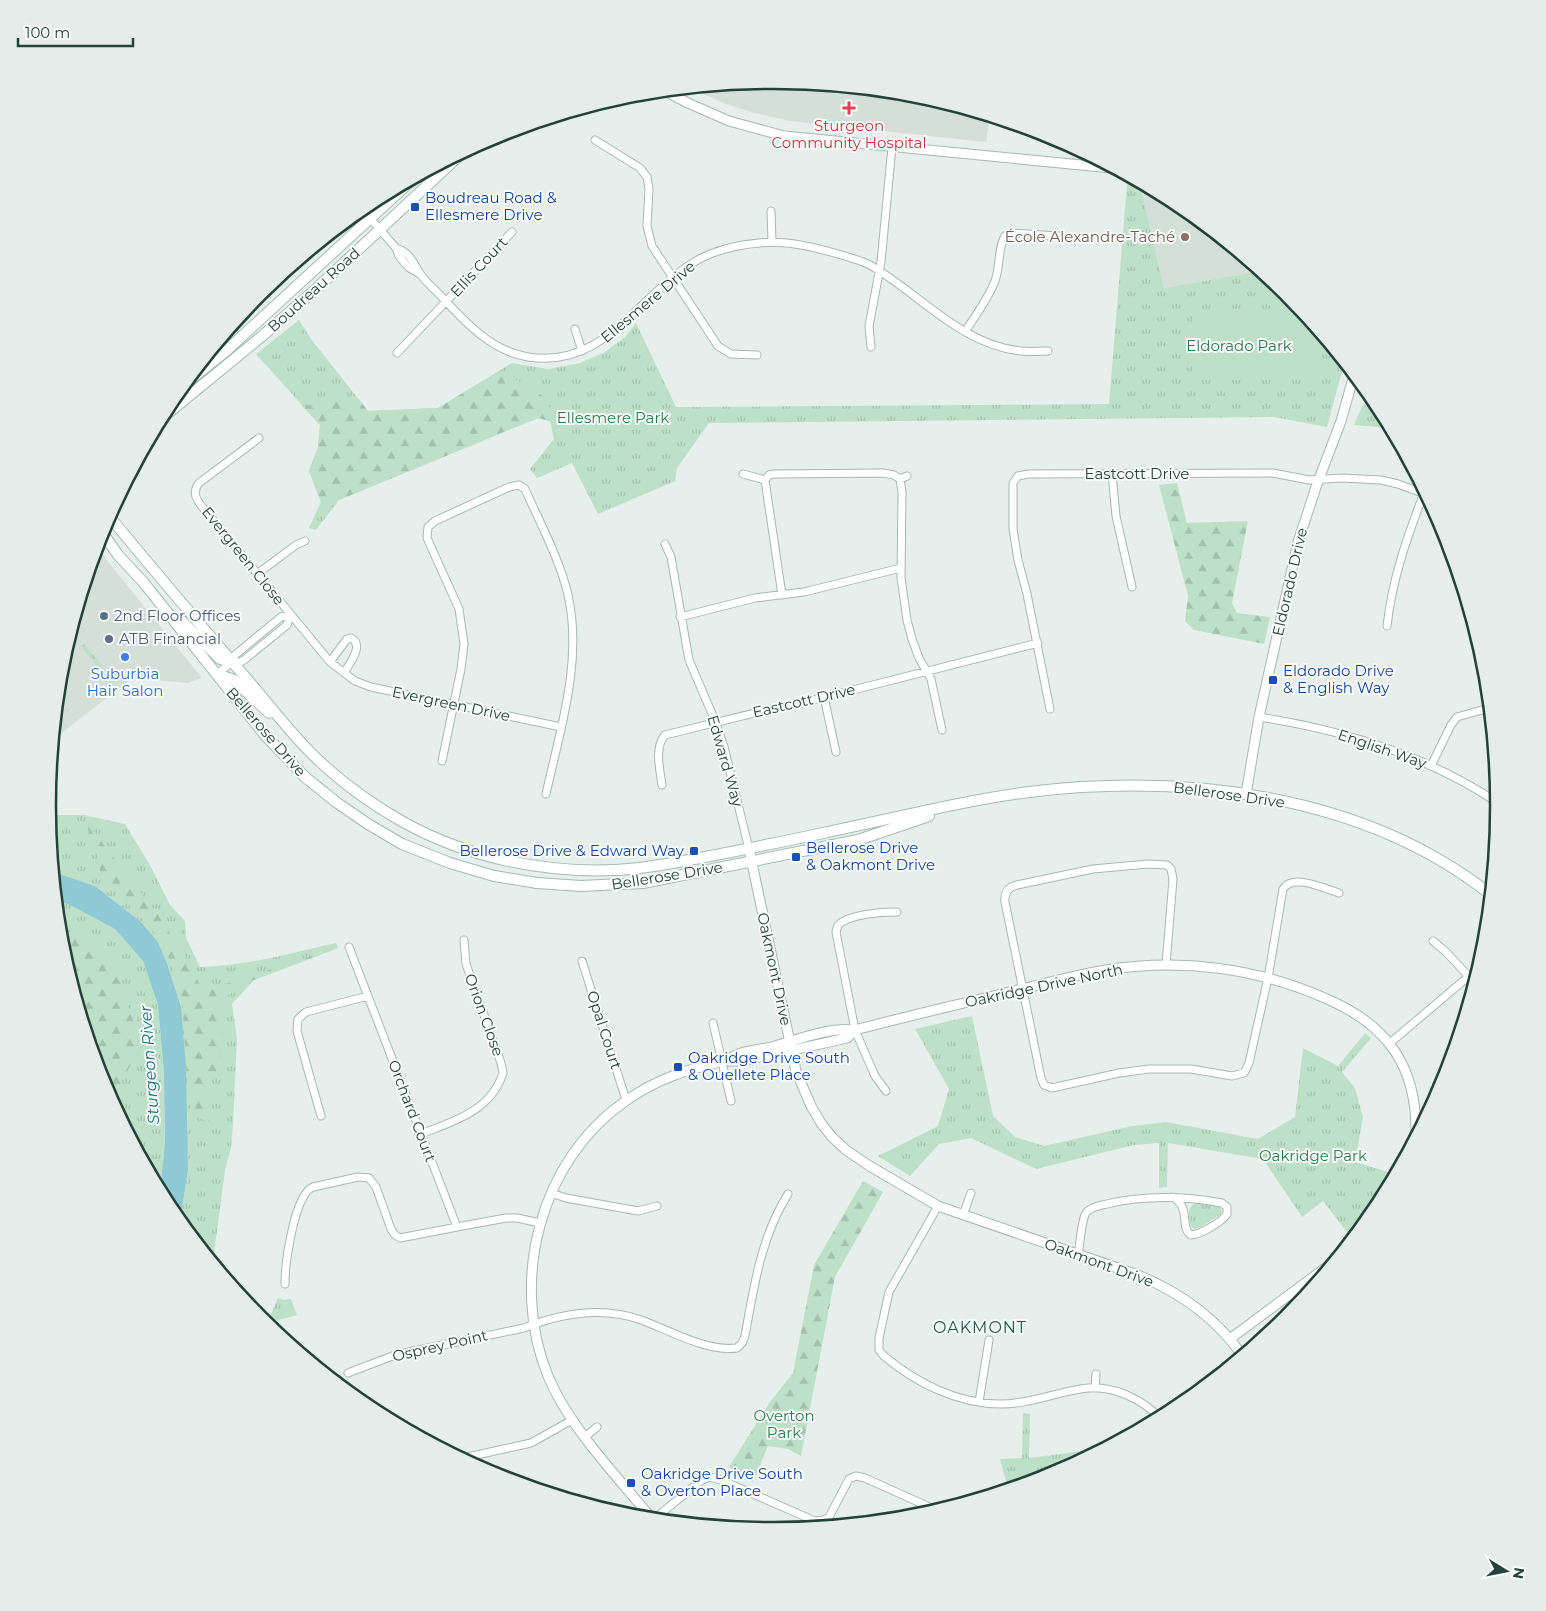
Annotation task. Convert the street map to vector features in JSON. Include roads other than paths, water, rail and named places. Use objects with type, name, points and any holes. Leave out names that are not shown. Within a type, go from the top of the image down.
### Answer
[{"type":"main road","name":"Boudreau Road","points":[[179,404],[261,337],[445,169]]},
{"type":"main road","name":"Boudreau Road","points":[[206,366],[227,350],[391,200]]},
{"type":"main road","points":[[116,519],[121,530]]},
{"type":"main road","name":"Bellerose Drive","points":[[115,523],[308,750],[356,792],[406,824],[464,849],[518,863],[557,869],[616,870],[660,866],[977,800],[1026,792],[1078,787],[1167,787],[1246,794],[1327,812],[1385,833],[1441,860],[1485,890]]},
{"type":"main road","name":"Bellerose Drive","points":[[108,540],[277,749],[320,790],[352,814],[385,834],[418,851],[472,870],[516,880],[559,885],[588,886],[643,883],[858,840],[977,800]]},
{"type":"main road","points":[[144,583],[215,654],[224,661],[232,662]]},
{"type":"main road","points":[[217,674],[234,680],[308,750]]},
{"type":"street","points":[[674,96],[708,113],[748,128],[801,138],[1087,162]]},
{"type":"street","points":[[595,140],[640,168],[647,177],[649,185],[646,216],[648,234],[652,246],[718,346],[731,354],[757,355]]},
{"type":"street","points":[[871,347],[869,326],[880,271],[892,147]]},
{"type":"street","points":[[771,211],[772,242]]},
{"type":"street","name":"Ellesmere Drive","points":[[368,215],[396,248],[405,251],[421,274],[446,302],[482,336],[512,353],[527,357],[554,358],[582,351],[598,344],[612,334],[672,278],[689,265],[708,255],[744,244],[772,242],[803,245],[867,263],[964,332],[981,341],[1026,352],[1048,351]]},
{"type":"street","name":"Ellis Court","points":[[397,353],[512,232]]},
{"type":"street","points":[[964,332],[995,281],[999,268],[1002,242],[1005,236],[1012,234],[1058,236]]},
{"type":"street","name":"Ellesmere Drive","points":[[575,329],[582,351]]},
{"type":"street","name":"Eldorado Drive","points":[[1246,794],[1259,717],[1298,542],[1318,479],[1341,421],[1352,383]]},
{"type":"street","name":"Evergreen Close","points":[[259,438],[199,483],[195,491],[198,501],[290,615]]},
{"type":"street","points":[[782,595],[765,480],[769,475],[883,473],[903,477],[901,568],[909,630],[919,658],[931,678],[942,730]]},
{"type":"street","name":"Eastcott Drive","points":[[1050,709],[1038,643],[1014,539],[1013,483],[1018,476],[1028,474],[1265,473],[1308,480],[1364,478],[1381,480],[1417,490]]},
{"type":"street","points":[[743,474],[765,480]]},
{"type":"street","points":[[1112,474],[1116,516],[1132,588]]},
{"type":"street","points":[[442,762],[463,655],[461,620],[453,596],[429,543],[427,530],[430,524],[435,521],[509,487],[519,485],[525,489],[560,569],[568,596],[573,630],[572,663],[546,794]]},
{"type":"street","points":[[1387,626],[1399,564],[1407,536],[1422,501]]},
{"type":"street","points":[[257,574],[296,544],[305,541]]},
{"type":"street","name":"Edward Way","points":[[665,544],[671,557],[689,660],[716,723],[730,767],[748,849]]},
{"type":"street","points":[[680,616],[755,598],[804,592],[901,568]]},
{"type":"street","points":[[217,674],[232,662],[244,660],[287,625],[290,615]]},
{"type":"street","name":"Evergreen Drive","points":[[290,615],[330,662],[355,681],[371,687],[560,727]]},
{"type":"street","points":[[330,662],[347,639],[355,640],[357,647],[344,674]]},
{"type":"street","name":"Eastcott Drive","points":[[662,785],[659,753],[663,737],[1038,643]]},
{"type":"street","points":[[824,697],[836,752]]},
{"type":"street","points":[[1431,766],[1451,725],[1457,717],[1484,710]]},
{"type":"street","name":"English Way","points":[[1259,717],[1309,726],[1379,746],[1431,766],[1490,798]]},
{"type":"street","name":"Oakmont Drive","points":[[748,849],[796,1071],[802,1088],[821,1123],[832,1136],[860,1160],[938,1206],[1138,1275],[1164,1286],[1202,1313],[1230,1339],[1238,1350]]},
{"type":"street","points":[[1166,965],[1173,879],[1171,869],[1167,866],[1158,864],[1093,869],[1017,884],[1007,891],[1005,902],[1041,1078],[1044,1085],[1052,1088],[1119,1073],[1149,1069],[1180,1069],[1240,1075],[1246,1070],[1249,1063],[1268,978],[1281,893],[1284,886],[1287,883],[1296,881],[1340,893]]},
{"type":"street","points":[[886,1091],[875,1076],[856,1030],[836,936],[836,928],[840,922],[846,920],[882,912],[897,912]]},
{"type":"street","name":"Orion Close","points":[[421,1134],[459,1119],[477,1109],[491,1094],[503,1073],[466,964],[464,940]]},
{"type":"street","points":[[1433,941],[1469,976]]},
{"type":"street","name":"Orchard Court","points":[[349,947],[457,1227]]},
{"type":"street","name":"Opal Court","points":[[582,961],[626,1100]]},
{"type":"street","name":"Oakridge Drive North","points":[[646,1510],[572,1420],[562,1406],[548,1378],[540,1355],[534,1324],[531,1278],[540,1224],[551,1193],[567,1164],[594,1128],[626,1100],[678,1073],[723,1061],[741,1053],[791,1046],[844,1028],[856,1030],[1106,970],[1166,965],[1216,968],[1268,978],[1302,988],[1341,1005],[1368,1022],[1390,1043],[1403,1064],[1412,1089],[1416,1122]]},
{"type":"street","points":[[1390,1043],[1467,983]]},
{"type":"street","points":[[321,1116],[297,1032],[298,1020],[306,1012],[368,996]]},
{"type":"street","points":[[713,1023],[731,1101]]},
{"type":"street","points":[[285,1284],[286,1261],[291,1235],[302,1197],[307,1190],[313,1187],[358,1177],[369,1178],[376,1187],[391,1230],[400,1238],[506,1218],[517,1218],[540,1224]]},
{"type":"street","points":[[551,1193],[566,1198],[638,1212],[656,1206]]},
{"type":"street","points":[[963,1215],[971,1193]]},
{"type":"street","name":"Osprey Point","points":[[348,1373],[395,1355],[524,1328],[578,1313],[615,1313],[643,1320],[688,1340],[725,1348],[737,1348],[745,1336],[761,1256],[777,1212],[788,1194]]},
{"type":"street","points":[[1078,1255],[1085,1216],[1090,1209],[1134,1198],[1173,1197],[1222,1203],[1226,1207],[1227,1214],[1224,1219],[1197,1235],[1192,1235],[1187,1231],[1182,1206],[1173,1197]]},
{"type":"street","points":[[938,1206],[889,1292],[879,1338],[879,1350],[886,1358],[926,1384],[959,1398],[995,1404],[1020,1403],[1094,1388],[1111,1390],[1128,1396],[1153,1412]]},
{"type":"street","points":[[1230,1339],[1312,1278]]},
{"type":"street","points":[[979,1402],[989,1340]]},
{"type":"street","points":[[1094,1388],[1096,1374]]},
{"type":"street","points":[[473,1456],[531,1443],[572,1420]]},
{"type":"street","points":[[585,1437],[598,1427]]},
{"type":"street","points":[[661,1513],[702,1480],[710,1477],[815,1520],[824,1520],[829,1517],[848,1480],[856,1476],[865,1478],[926,1505]]},
{"type":"water","points":[[60,874],[95,886],[141,922],[158,942],[167,963],[181,1007],[186,1068],[188,1170],[182,1211],[161,1179],[165,1143],[164,1073],[158,1005],[143,961],[115,929],[63,902]]},
{"type":"place","name":"Sturgeon Community Hospital","points":[[849,108]]},
{"type":"place","name":"Boudreau Road & Ellesmere Drive","points":[[415,207]]},
{"type":"place","name":"École Alexandre-Taché","points":[[1185,237]]},
{"type":"place","name":"2nd Floor Offices","points":[[104,616]]},
{"type":"place","name":"ATB Financial","points":[[109,639]]},
{"type":"place","name":"Suburbia Hair Salon","points":[[125,657]]},
{"type":"place","name":"Eldorado Drive & English Way","points":[[1273,680]]},
{"type":"place","name":"Bellerose Drive & Edward Way","points":[[694,851]]},
{"type":"place","name":"Bellerose Drive & Oakmont Drive","points":[[796,857]]},
{"type":"place","name":"Oakridge Drive South & Ouellete Place","points":[[678,1067]]},
{"type":"place","name":"Oakridge Drive South & Overton Place","points":[[631,1483]]},
{"type":"district","name":"OAKMONT","points":[[980,1327]]},
{"type":"park label","name":"Eldorado Park","points":[[1239,346]]},
{"type":"park label","name":"Ellesmere Park","points":[[613,418]]},
{"type":"park label","name":"Oakridge Park","points":[[1313,1156]]},
{"type":"park label","name":"Overton Park","points":[[784,1424]]},
{"type":"water label","name":"Sturgeon River","points":[[149,1065]]}]
